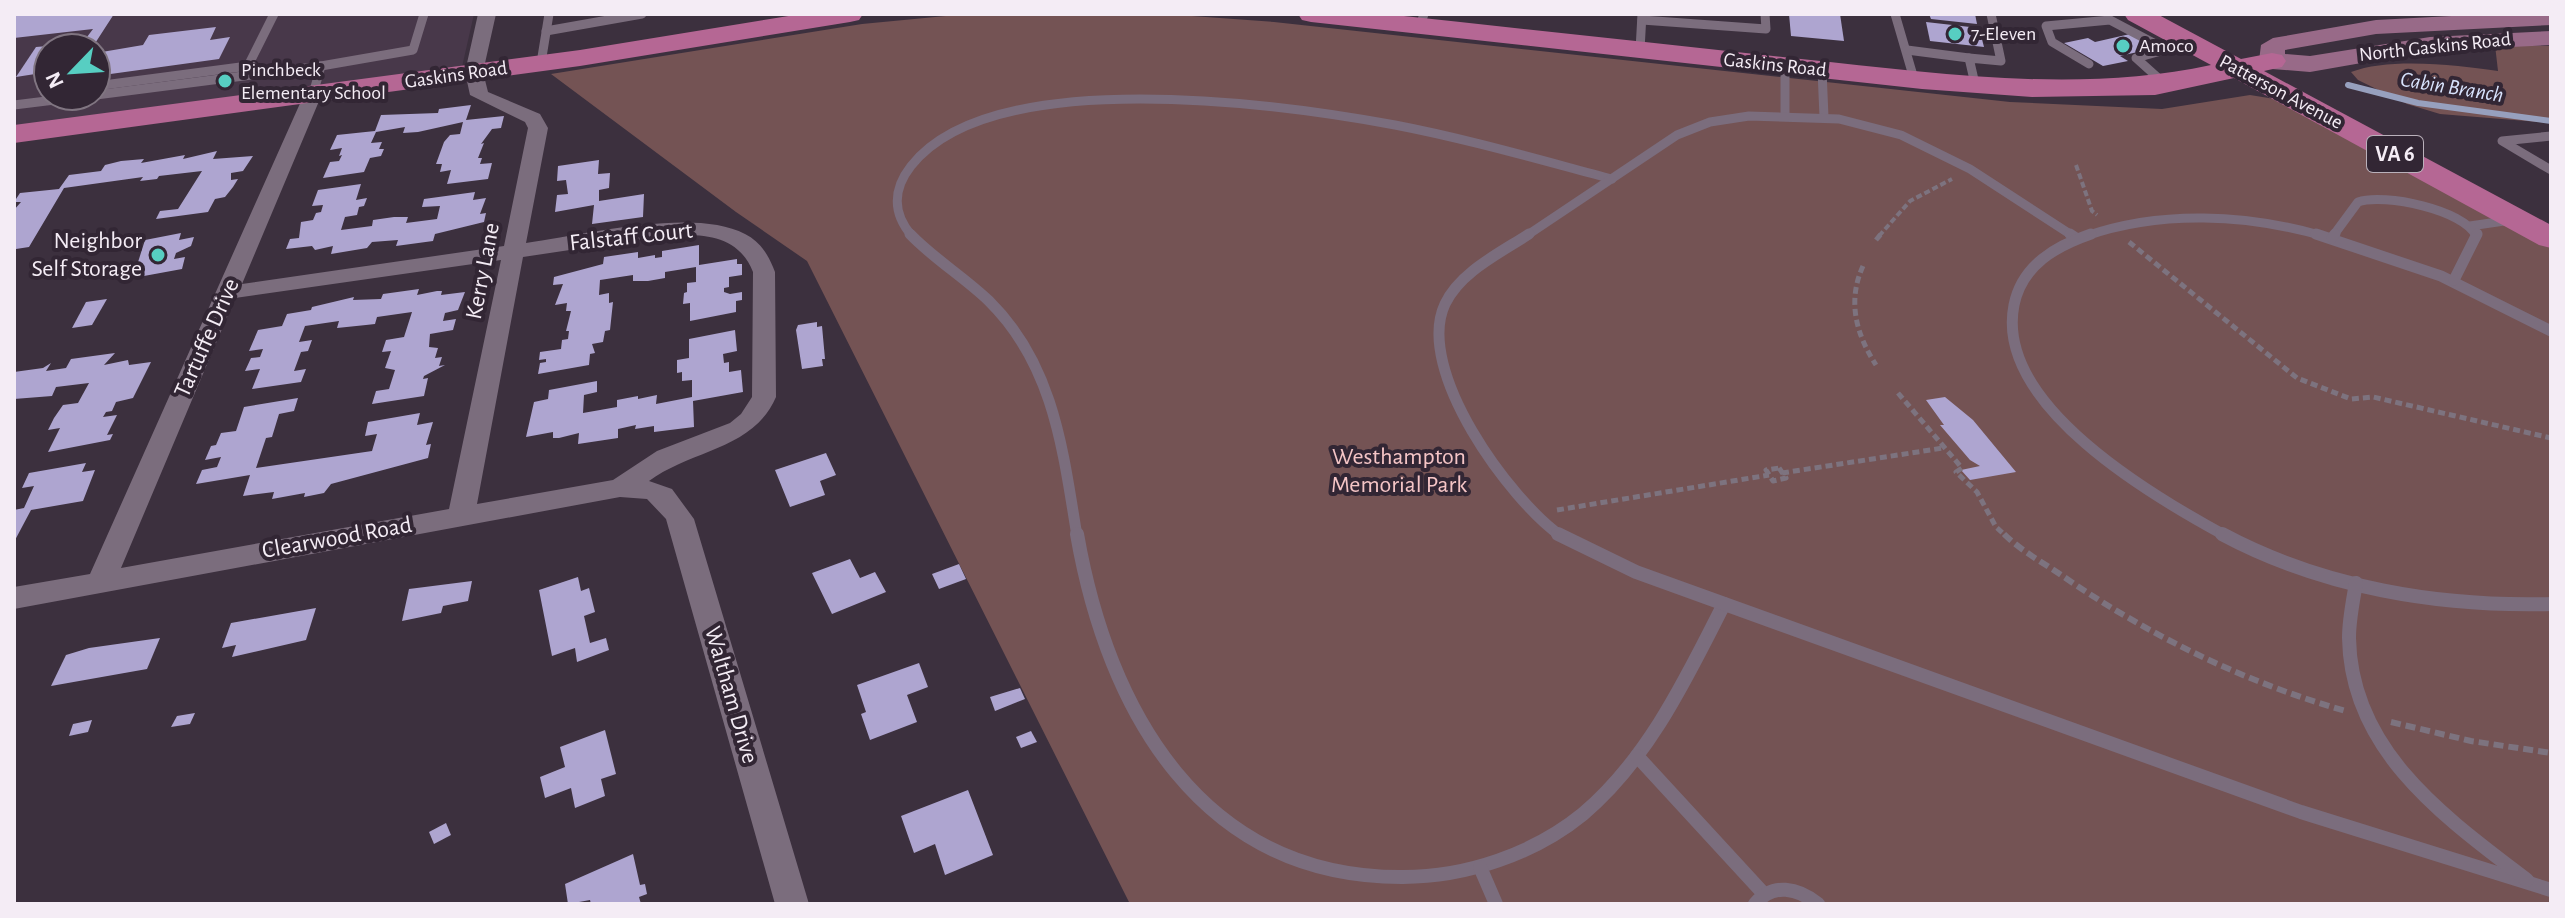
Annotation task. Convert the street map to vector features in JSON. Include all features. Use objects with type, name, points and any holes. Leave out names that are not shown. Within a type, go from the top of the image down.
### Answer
[{"type":"main road","name":"Gaskins Road","points":[[15,128],[313,94],[541,63],[850,14]]},
{"type":"main road","name":"Gaskins Road","points":[[1311,14],[1422,20],[1640,50],[1914,79],[1972,71],[2066,89],[2166,85],[2239,69]]},
{"type":"main road","name":"Patterson Avenue","points":[[2135,14],[2551,238]]},
{"type":"main road","name":"Patterson Avenue","points":[[2182,14],[2551,210]]},
{"type":"main road","name":"North Gaskins Road","points":[[2272,61],[2273,45],[2361,29],[2456,20],[2551,18]]},
{"type":"main road","name":"North Gaskins Road","points":[[2239,69],[2272,61],[2310,64],[2430,44],[2551,38]]},
{"type":"street","points":[[474,72],[487,14]]},
{"type":"street","name":"Kerry Lane","points":[[461,516],[537,123],[515,109],[482,98],[474,72]]},
{"type":"street","name":"Tartuffe Drive","points":[[101,581],[313,94]]},
{"type":"street","name":"Falstaff Court","points":[[226,293],[513,250],[696,228],[732,236],[749,244],[760,256],[764,272],[764,397],[759,414],[738,430],[670,455],[620,488]]},
{"type":"street","name":"Clearwood Road","points":[[14,598],[620,488],[660,493]]},
{"type":"street","name":"Waltham Drive","points":[[660,493],[669,498],[680,519],[792,904]]},
{"type":"lane","points":[[243,76],[274,14]]},
{"type":"lane","points":[[112,93],[407,53],[413,50],[424,14]]},
{"type":"lane","points":[[541,63],[549,14]]},
{"type":"lane","points":[[546,31],[642,14]]},
{"type":"lane","points":[[1640,50],[1642,17],[1766,29],[1765,14]]},
{"type":"lane","points":[[1895,14],[1914,79]]},
{"type":"lane","points":[[1907,50],[1972,71],[2001,61],[1991,14]]},
{"type":"lane","points":[[2089,64],[2052,42],[2046,26],[2110,20],[2135,14]]},
{"type":"lane","points":[[2110,20],[2161,47],[2161,51],[2136,58],[2166,85]]},
{"type":"lane","points":[[112,84],[248,66]]},
{"type":"lane","points":[[313,94],[321,66]]},
{"type":"lane","points":[[1785,66],[1785,115]]},
{"type":"lane","points":[[1822,70],[1824,117]]},
{"type":"lane","points":[[1612,179],[1430,133],[1356,119],[1249,105],[1098,101],[1009,110],[965,124],[932,143],[905,170],[895,198],[903,227],[987,299],[1029,353],[1049,394],[1061,441],[1084,584],[1121,685],[1148,732],[1196,796],[1249,839],[1291,858],[1335,871],[1406,879],[1480,867],[1554,834],[1582,815],[1637,756],[1681,688],[1724,604]]},
{"type":"lane","points":[[15,128],[51,112]]},
{"type":"lane","points":[[2076,238],[1975,172],[1901,135],[1824,117],[1736,117],[1698,125],[1677,135],[1468,275],[1450,292],[1440,317],[1446,363],[1462,412],[1504,481],[1533,514],[1589,552],[1724,604],[2381,839],[2551,890]]},
{"type":"lane","points":[[2551,136],[2502,141],[2551,170]]},
{"type":"lane","points":[[2332,238],[2359,201],[2377,197],[2440,212],[2470,226],[2477,234],[2454,280]]},
{"type":"lane","points":[[2470,226],[2515,219]]},
{"type":"lane","points":[[2551,331],[2454,280],[2332,238],[2261,225],[2207,220],[2170,220],[2112,227],[2076,238],[2040,259],[2019,289],[2013,326],[2025,368],[2057,415],[2108,463],[2178,510],[2263,551],[2356,583],[2450,602],[2495,606],[2551,604]]},
{"type":"lane","points":[[2356,583],[2349,635],[2354,671],[2367,715],[2382,750],[2402,778],[2533,885]]},
{"type":"lane","points":[[1637,756],[1759,899],[1788,889],[1818,904]]},
{"type":"lane","points":[[1480,867],[1496,904]]},
{"type":"path","points":[[2076,165],[2092,211],[2297,378],[2351,399],[2373,397],[2551,438]]},
{"type":"path","points":[[1876,240],[1910,201],[1932,188],[1975,172]]},
{"type":"path","points":[[1863,266],[1857,283],[1856,324],[1876,365]]},
{"type":"path","points":[[1898,393],[1962,468],[1956,472],[1977,492],[1996,527],[2108,607],[2169,641],[2285,694],[2471,741],[2551,753]]},
{"type":"path","points":[[1533,514],[1769,475],[1773,481],[1786,478],[1782,473],[1944,447]]},
{"type":"shaded area","name":"Pinchbeck Elementary School","points":[[14,14],[474,14],[462,67],[14,128]]},
{"type":"green space","name":"Westhampton Memorial Park","points":[[956,15],[1178,15],[1274,22],[2010,102],[2162,109],[2250,95],[2281,100],[2551,246],[2551,904],[1130,904],[807,261],[551,74],[862,24]]},
{"type":"green space","points":[[2495,45],[2551,46],[2551,123],[2440,114],[2407,104],[2358,80],[2351,72],[2367,67],[2404,64],[2498,71]]},
{"type":"building","points":[[14,14],[114,14],[102,32],[91,32],[93,29],[32,32],[32,36],[14,38]]},
{"type":"building","points":[[1789,14],[1840,14],[1844,41],[1791,36]]},
{"type":"building","points":[[1929,14],[1975,14],[1977,24],[1931,19]]},
{"type":"building","name":"7-Eleven","points":[[1926,22],[1979,28],[1984,47],[1930,41]]},
{"type":"building","name":"Pinchbeck Elementary School","points":[[216,27],[210,40],[230,37],[219,59],[112,74],[112,50],[143,45],[149,35]]},
{"type":"building","points":[[2130,34],[2155,48],[2120,56],[2128,61],[2103,66],[2064,43],[2088,38],[2095,42]]},
{"type":"building","points":[[32,53],[32,74],[16,77]]},
{"type":"building","points":[[471,105],[466,120],[504,116],[501,128],[492,129],[481,144],[484,143],[478,158],[482,158],[480,164],[492,163],[488,179],[447,184],[451,170],[440,172],[442,164],[436,164],[444,142],[450,135],[460,134],[463,122],[418,132],[403,133],[405,127],[376,132],[371,143],[382,142],[379,149],[384,149],[381,156],[370,158],[364,172],[323,178],[330,162],[339,161],[342,155],[339,156],[342,148],[330,150],[337,135],[375,131],[381,115],[438,113],[439,109]]},
{"type":"building","points":[[217,151],[213,159],[253,156],[243,171],[231,173],[231,180],[238,179],[225,197],[215,199],[208,212],[156,219],[160,211],[178,209],[202,171],[159,176],[157,179],[140,181],[143,177],[64,188],[29,247],[16,249],[14,253],[14,210],[21,202],[14,202],[20,193],[59,189],[69,175],[101,171],[105,165],[121,161],[144,159],[141,163],[185,155],[183,159]]},
{"type":"building","points":[[599,160],[598,174],[610,173],[609,188],[599,190],[599,201],[644,194],[643,217],[592,224],[594,205],[555,212],[557,195],[568,194],[566,180],[557,181],[558,166]]},
{"type":"building","points":[[361,184],[356,200],[367,198],[364,206],[359,207],[357,215],[345,217],[341,230],[372,226],[373,220],[394,217],[408,217],[406,223],[437,219],[440,206],[422,207],[424,199],[475,192],[473,200],[486,198],[480,214],[486,213],[484,222],[435,234],[433,241],[396,246],[398,240],[372,242],[367,248],[331,254],[333,246],[315,250],[312,246],[286,249],[290,239],[299,238],[301,222],[313,220],[316,213],[321,212],[323,205],[312,206],[318,190]]},
{"type":"building","points":[[181,233],[179,240],[194,237],[191,246],[176,253],[174,259],[185,257],[182,269],[133,278],[145,240]]},
{"type":"building","points":[[699,245],[699,265],[737,259],[737,264],[742,264],[742,275],[729,277],[729,287],[724,288],[724,292],[730,294],[742,292],[742,300],[736,301],[736,312],[690,321],[690,303],[683,304],[684,293],[687,292],[687,283],[696,282],[696,267],[665,272],[665,278],[648,281],[633,281],[633,275],[600,280],[599,295],[609,293],[609,303],[613,302],[610,330],[605,331],[603,342],[592,344],[595,353],[590,354],[589,365],[538,374],[540,363],[546,362],[546,359],[539,360],[540,352],[561,349],[562,340],[568,339],[569,331],[566,331],[571,311],[566,311],[567,303],[555,305],[563,284],[553,285],[554,277],[603,264],[604,257],[638,252],[638,258],[655,255],[655,258],[662,257],[662,251]]},
{"type":"building","points":[[419,289],[417,295],[437,291],[442,291],[441,295],[465,292],[458,310],[445,313],[443,321],[456,319],[453,330],[430,334],[429,347],[438,348],[435,358],[442,357],[439,366],[445,365],[424,376],[423,379],[428,378],[424,396],[372,404],[376,391],[389,389],[395,370],[385,368],[391,351],[382,352],[386,340],[404,337],[412,312],[377,317],[375,324],[337,328],[339,321],[305,326],[299,342],[312,340],[308,351],[301,352],[294,371],[306,369],[301,382],[252,389],[260,369],[245,371],[251,358],[260,357],[263,349],[249,351],[258,330],[282,326],[287,314],[311,310],[312,307],[354,297],[353,300],[381,299],[383,294]]},
{"type":"building","points":[[107,299],[92,325],[72,328],[86,302]]},
{"type":"building","points":[[817,322],[817,327],[822,326],[823,366],[802,369],[796,330],[798,325]]},
{"type":"building","points":[[735,330],[737,351],[723,354],[724,363],[729,362],[729,372],[741,370],[743,392],[693,401],[694,427],[654,432],[654,426],[635,429],[636,425],[618,429],[618,438],[578,444],[579,433],[559,438],[553,438],[553,432],[526,437],[534,402],[548,399],[549,390],[597,381],[597,392],[584,395],[583,413],[617,407],[617,400],[638,396],[638,399],[657,395],[656,404],[692,397],[692,380],[682,381],[682,372],[677,373],[677,360],[689,358],[689,339]]},
{"type":"building","points":[[115,353],[104,365],[128,360],[129,365],[151,362],[133,398],[116,402],[112,411],[106,412],[103,417],[117,415],[107,435],[113,434],[110,440],[48,452],[60,428],[48,430],[54,418],[63,405],[78,403],[89,383],[56,387],[52,396],[14,399],[14,372],[43,368],[51,363],[46,371],[66,368],[71,359]]},
{"type":"building","points":[[1945,397],[1973,420],[2016,472],[1970,480],[1961,470],[1980,466],[1970,460],[1940,425],[1944,425],[1926,400]]},
{"type":"building","points":[[298,398],[294,411],[279,414],[272,437],[266,438],[256,468],[372,451],[377,434],[365,436],[368,422],[420,413],[417,425],[433,422],[426,445],[431,444],[428,458],[331,484],[324,493],[304,497],[305,493],[272,499],[274,492],[243,496],[250,475],[196,484],[202,470],[217,467],[221,457],[205,460],[211,446],[216,445],[221,433],[236,431],[244,407]]},
{"type":"building","points":[[826,453],[836,475],[820,481],[825,495],[790,507],[775,470]]},
{"type":"building","points":[[86,463],[82,472],[95,470],[83,501],[31,510],[14,542],[14,510],[24,508],[34,486],[22,488],[29,473]]},
{"type":"building","points":[[850,559],[860,578],[875,572],[886,592],[832,614],[812,573]]},
{"type":"building","points":[[959,564],[966,579],[939,589],[932,574]]},
{"type":"building","points":[[578,577],[581,591],[589,588],[595,612],[584,616],[590,643],[606,638],[609,650],[577,662],[575,648],[552,656],[539,590]]},
{"type":"building","points":[[472,581],[468,601],[443,606],[441,613],[402,621],[409,589]]},
{"type":"building","points":[[316,608],[306,640],[232,657],[236,645],[222,648],[231,623]]},
{"type":"building","points":[[160,638],[147,669],[51,686],[66,655],[89,648]]},
{"type":"building","points":[[919,663],[928,687],[907,695],[917,722],[870,740],[861,714],[866,712],[857,685]]},
{"type":"building","points":[[1020,688],[1025,699],[995,711],[990,697]]},
{"type":"building","points":[[195,713],[190,724],[171,727],[177,716]]},
{"type":"building","points":[[92,720],[88,732],[69,736],[73,724]]},
{"type":"building","points":[[605,730],[616,774],[601,779],[605,796],[575,808],[571,788],[545,798],[540,777],[565,767],[560,747]]},
{"type":"building","points":[[1031,731],[1037,742],[1021,748],[1016,737]]},
{"type":"building","points":[[968,790],[993,855],[945,875],[935,844],[914,853],[901,816]]},
{"type":"building","points":[[446,823],[451,835],[434,844],[429,832]]},
{"type":"building","points":[[633,854],[640,885],[645,884],[647,894],[639,897],[641,904],[591,904],[590,900],[568,904],[565,884]]},
{"type":"waterway","name":"Cabin Branch","points":[[2348,85],[2418,103],[2551,121]]},
{"type":"place","name":"7-Eleven","points":[[1955,34]]},
{"type":"place","name":"Amoco","points":[[2123,46]]},
{"type":"place","name":"Pinchbeck Elementary School","points":[[225,81]]},
{"type":"place","name":"Neighbor Self Storage","points":[[158,255]]}]
